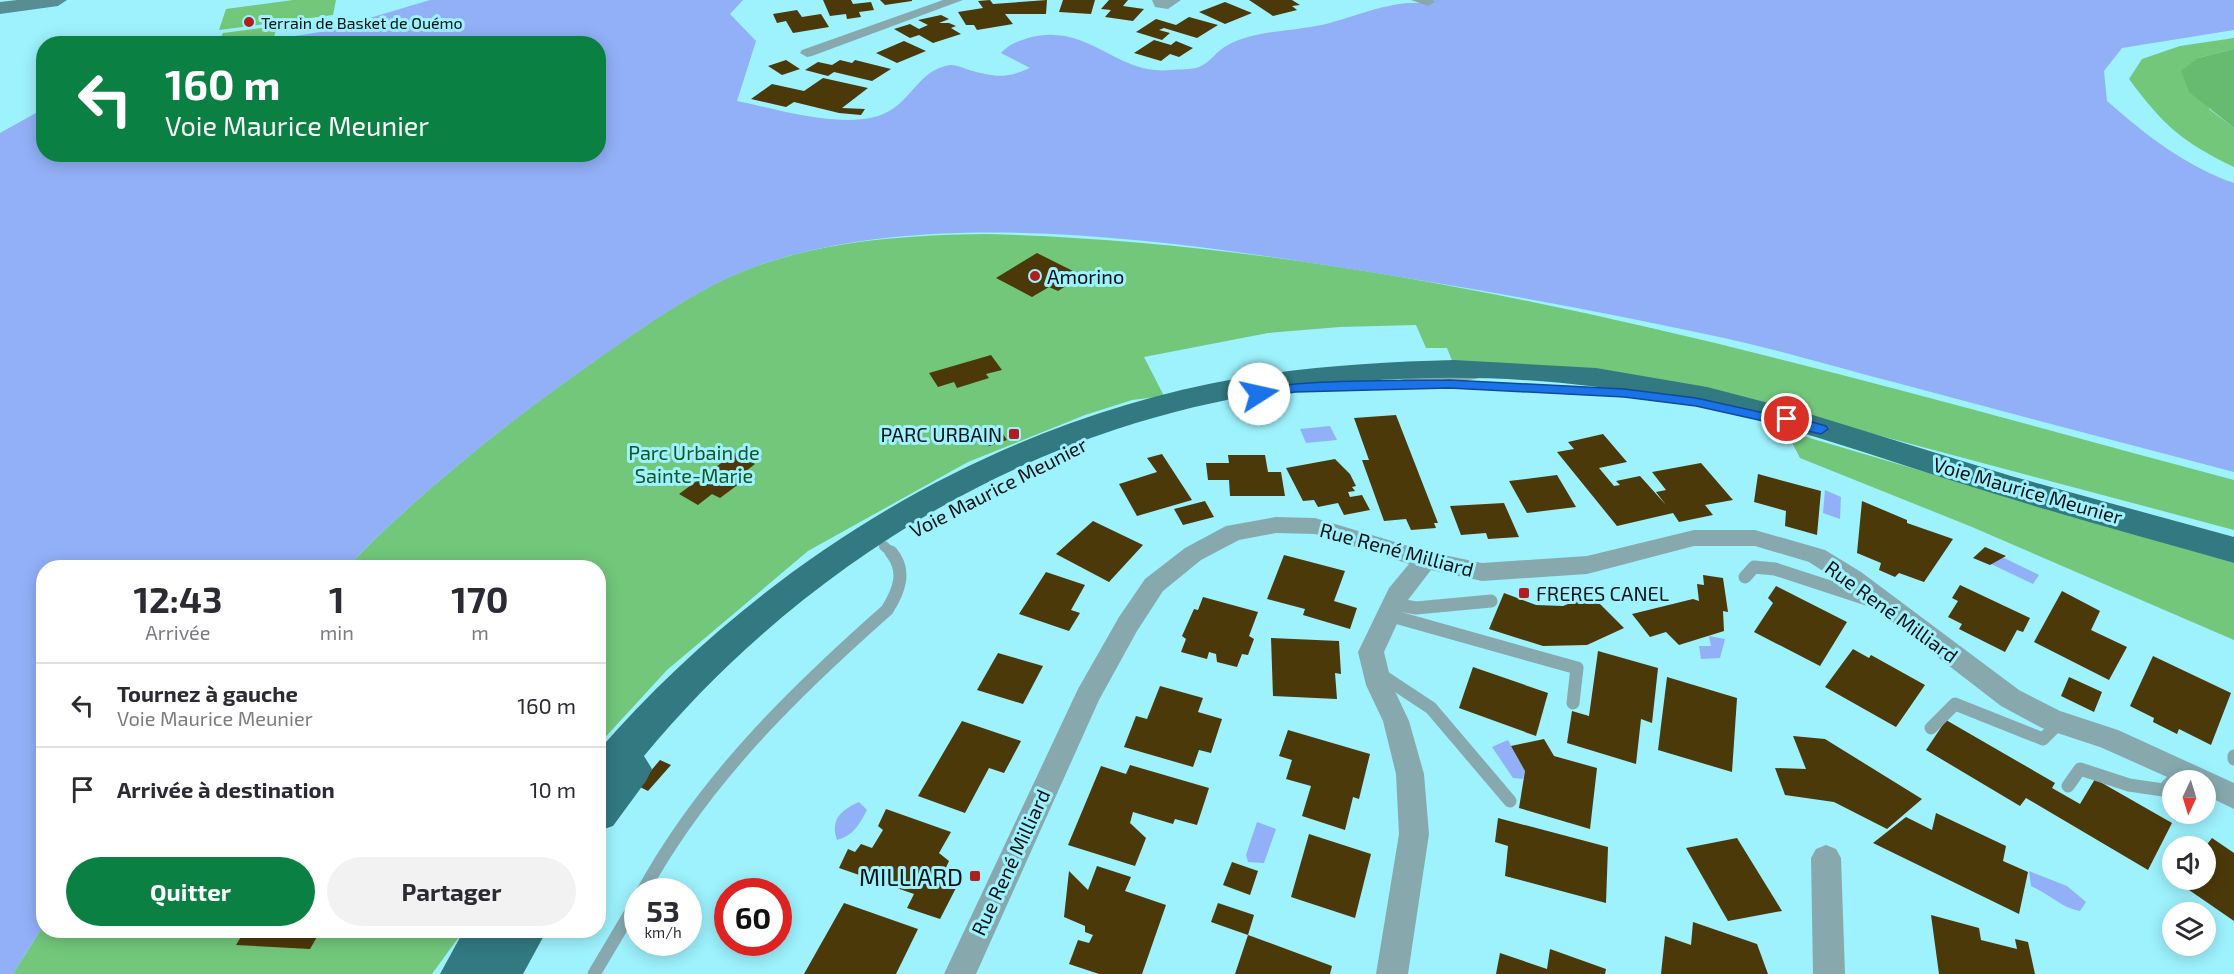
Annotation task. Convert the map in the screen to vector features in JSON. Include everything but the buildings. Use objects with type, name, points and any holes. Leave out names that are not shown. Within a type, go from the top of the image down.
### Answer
[{"type":"main road","name":"Voie Maurice Meunier","points":[[606,772],[660,707],[741,631],[807,580],[895,520],[957,485],[1076,432],[1110,420],[1214,394],[1312,378],[1361,373],[1484,371],[1593,379],[1661,388],[1725,401],[2000,484],[2234,550]]},
{"type":"main road","name":"Voie Maurice Meunier","points":[[606,803],[694,695],[761,634],[884,546],[1047,458],[1134,424],[1242,397],[1295,388],[1401,385],[1505,387],[1653,396],[1821,429]]},
{"type":"main road","points":[[463,974],[485,938]]},
{"type":"main road","points":[[497,974],[519,938]]},
{"type":"street","points":[[0,8],[58,0]]},
{"type":"street","points":[[807,53],[956,0]]},
{"type":"street","points":[[1159,0],[1160,4],[1168,5],[1174,0]]},
{"type":"street","name":"Rue René Milliard","points":[[960,974],[1087,697],[1128,624],[1154,585],[1193,554],[1234,532],[1276,525],[1315,526],[1425,560],[1482,572],[1587,565],[1694,538],[1755,538],[1817,556],[2010,698],[2060,722],[2108,738],[2170,770]]},
{"type":"street","points":[[1392,974],[1414,834],[1410,774],[1396,721],[1375,671],[1371,652],[1390,609],[1425,560]]},
{"type":"street","name":"Rue René Milliard","points":[[2216,790],[2234,797]]},
{"type":"street","points":[[1826,858],[1829,974]]},
{"type":"lane","points":[[1401,385],[1412,379],[1466,380],[1484,371]]},
{"type":"lane","points":[[651,878],[675,836],[772,716],[898,594],[901,566],[892,551],[884,546]]},
{"type":"lane","points":[[1745,577],[1754,567],[1775,569],[1887,606]]},
{"type":"lane","points":[[1390,609],[1491,601]]},
{"type":"lane","points":[[1390,609],[1577,668],[1573,703]]},
{"type":"lane","points":[[1375,671],[1431,708],[1510,801]]},
{"type":"lane","points":[[1931,729],[1955,704],[2043,739],[2060,722]]},
{"type":"lane","points":[[2068,786],[2080,769],[2129,785],[2162,790]]},
{"type":"lane","points":[[594,974],[624,924]]},
{"type":"green space","name":"Terrain de Basket de Ouémo","points":[[293,0],[336,0],[333,15],[219,30],[226,9]]},
{"type":"green space","points":[[277,26],[274,36],[222,36],[223,33]]},
{"type":"green space","points":[[2234,38],[2234,49],[2198,58],[2209,109],[2234,128],[2234,167],[2187,141],[2175,131],[2153,109],[2129,79],[2142,59],[2180,46]]},
{"type":"green space","points":[[2234,49],[2234,128],[2189,92],[2181,71],[2198,58]]},
{"type":"green space","name":"Parc Urbain de Sainte-Marie","points":[[987,234],[1146,243],[1304,262],[1461,288],[1617,320],[1927,397],[2234,480],[2234,530],[1724,394],[1453,363],[1447,348],[1426,348],[1416,325],[1340,327],[1268,333],[1144,357],[1164,396],[1132,400],[1085,415],[968,462],[808,551],[667,670],[606,736],[606,560],[354,560],[407,509],[504,428],[626,339],[686,300],[749,269],[799,254],[852,243]]},
{"type":"green space","points":[[1786,431],[2234,563],[2234,640],[1972,527],[1800,458]]},
{"type":"green space","points":[[36,937],[458,938],[432,974],[13,974]]},
{"type":"water","points":[[430,0],[743,0],[730,14],[756,41],[737,101],[795,114],[839,120],[879,116],[894,108],[926,76],[941,67],[953,65],[1000,76],[1030,68],[1001,53],[1007,47],[1028,38],[1049,35],[1068,37],[1085,42],[1134,65],[1152,70],[1189,69],[1203,65],[1224,47],[1251,36],[1314,27],[1387,6],[1424,3],[1428,0],[2234,0],[2234,30],[2122,48],[2104,71],[2107,101],[2136,126],[2183,159],[2234,183],[2234,472],[1746,343],[1568,306],[1410,279],[1175,244],[1037,233],[968,233],[900,237],[834,246],[772,261],[727,278],[644,327],[571,378],[471,454],[407,509],[354,560],[36,560],[36,937],[13,974],[0,974],[0,133],[36,113],[36,162],[606,162],[606,36],[296,36],[326,31]]},
{"type":"water","points":[[1330,426],[1337,440],[1306,443],[1300,429]]},
{"type":"water","points":[[1825,490],[1841,497],[1840,519],[1823,513]]},
{"type":"water","points":[[1998,555],[2039,575],[2033,584],[1991,564]]},
{"type":"water","points":[[1709,636],[1725,639],[1720,658],[1701,659],[1699,646],[1711,646]]},
{"type":"water","points":[[1508,740],[1525,771],[1523,779],[1513,778],[1492,747]]},
{"type":"water","points":[[859,802],[867,810],[852,832],[837,840],[836,821],[842,812]]},
{"type":"water","points":[[1257,822],[1276,829],[1264,863],[1248,862],[1246,855]]},
{"type":"water","points":[[2029,871],[2067,886],[2086,902],[2080,911],[2061,903],[2031,886]]},
{"type":"place","name":"Terrain de Basket de Ouémo","points":[[249,22]]},
{"type":"place","name":"Amorino","points":[[1035,276]]},
{"type":"place","name":"PARC URBAIN","points":[[1014,434]]},
{"type":"place","name":"FRERES CANEL","points":[[1524,593]]},
{"type":"place","name":"MILLIARD","points":[[975,876]]},
{"type":"route","points":[[1259,394],[1295,388],[1449,384],[1624,393],[1696,402],[1821,429],[1787,419]]}]
